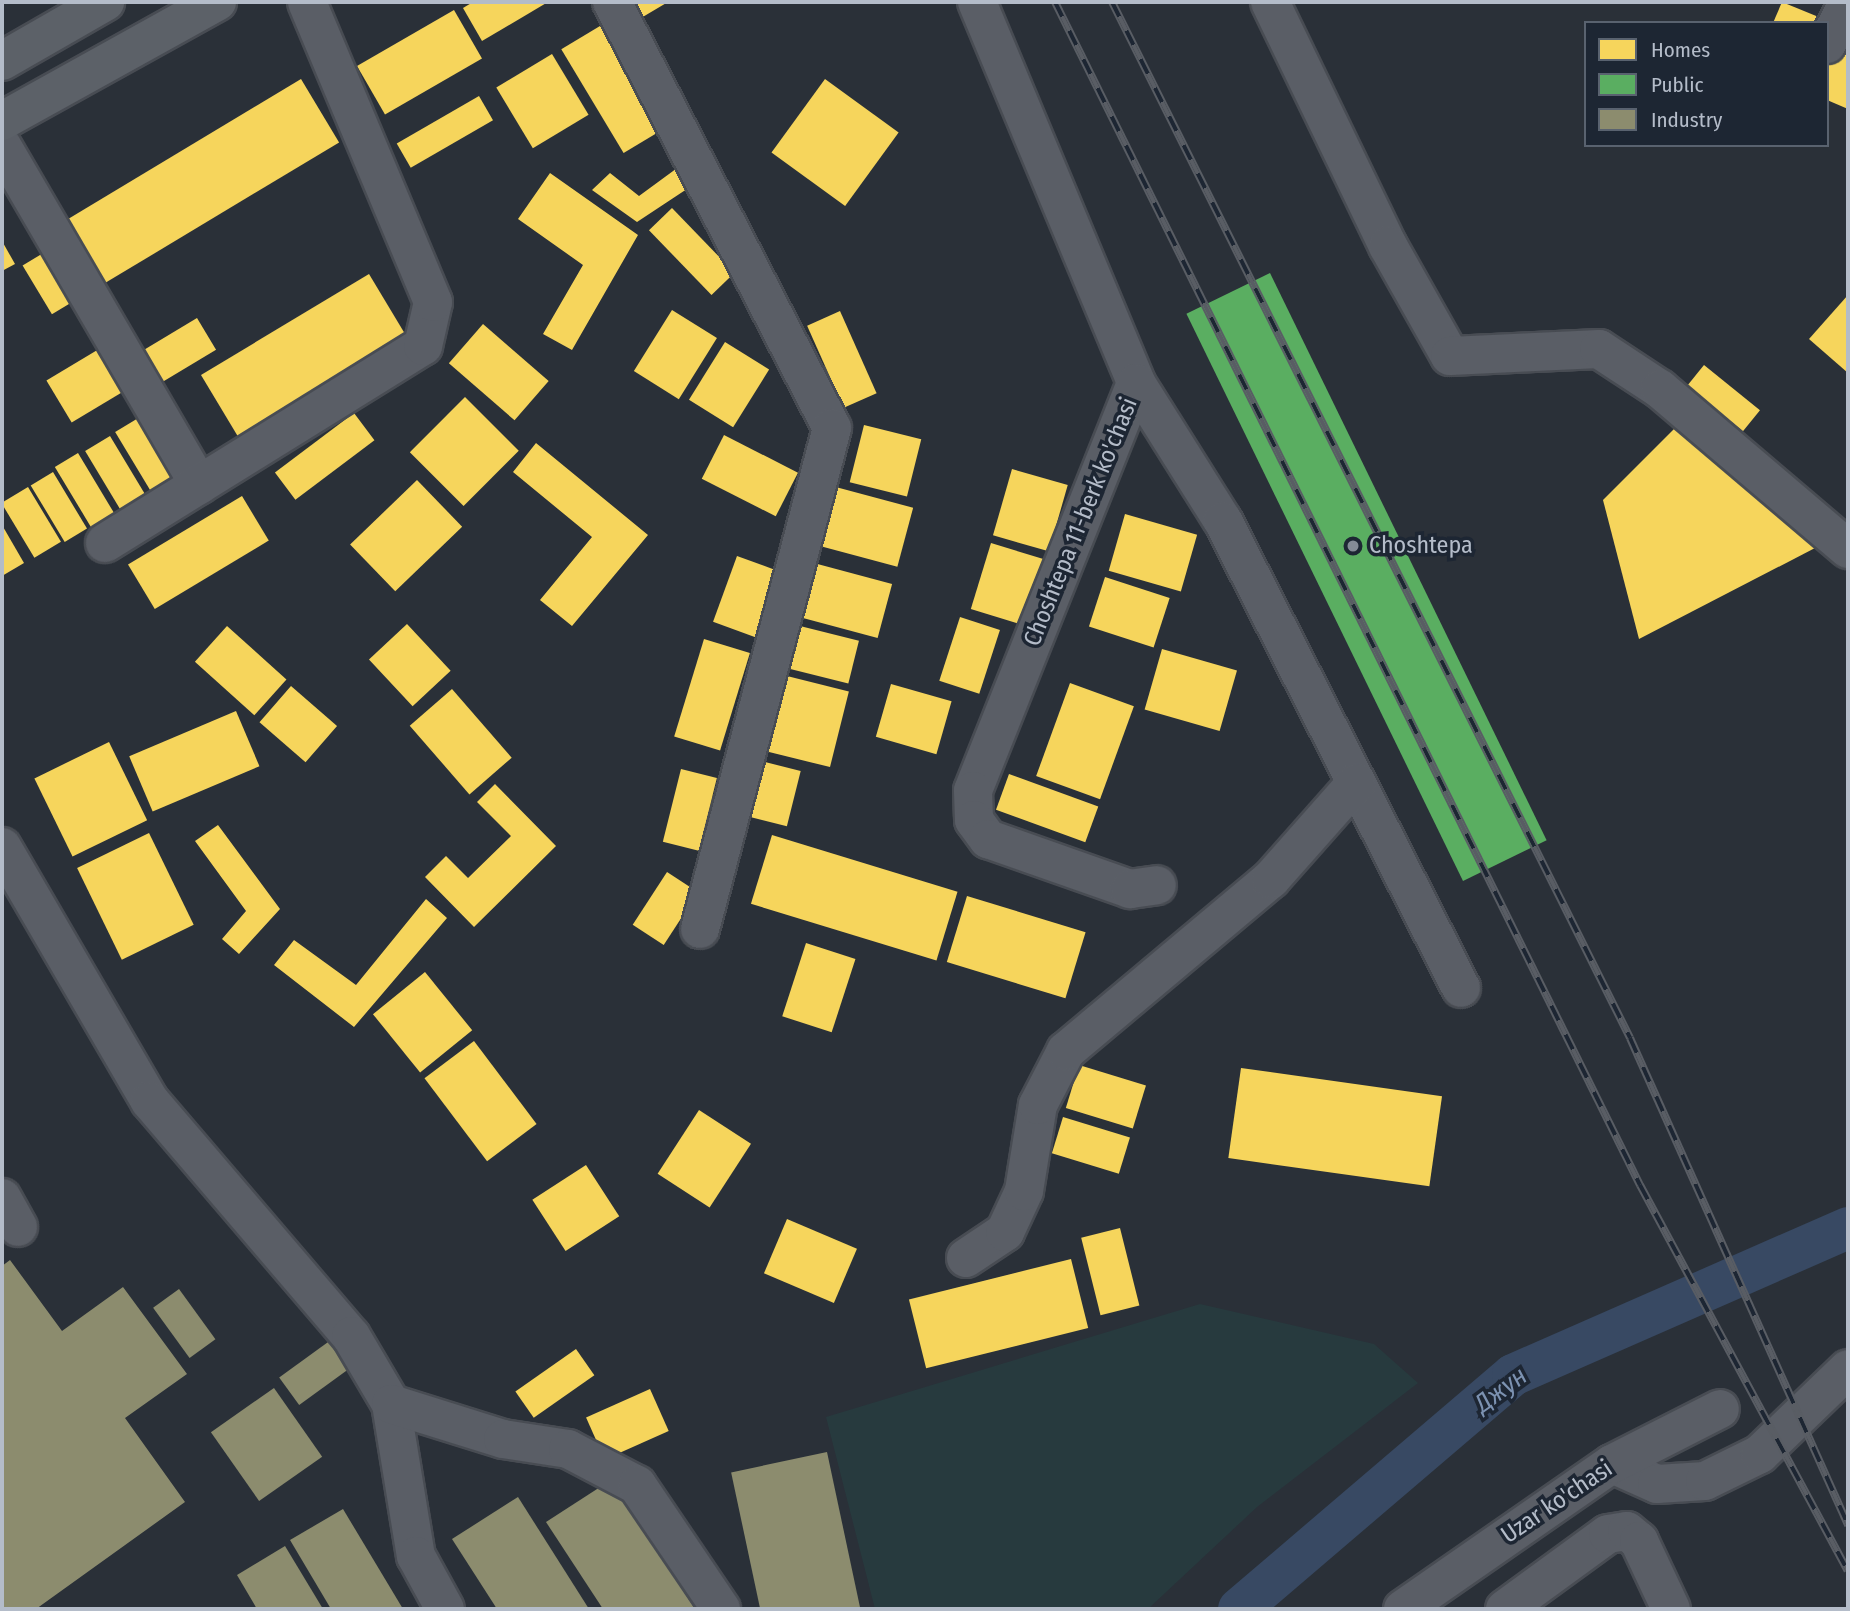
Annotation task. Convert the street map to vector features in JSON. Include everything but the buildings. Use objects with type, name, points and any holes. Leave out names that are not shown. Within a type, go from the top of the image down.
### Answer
[{"type":"main road","points":[[2,61],[105,2]]},
{"type":"main road","points":[[2,121],[217,2]]},
{"type":"street","points":[[105,543],[423,346],[433,302],[307,2]]},
{"type":"street","points":[[612,2],[832,428],[700,929]]},
{"type":"street","name":"Choshtepa 11-berk ko'chasi","points":[[977,2],[1136,383],[973,791],[974,820],[988,839],[1001,844],[1130,889],[1157,885]]},
{"type":"street","points":[[1270,2],[1388,246],[1450,356],[1599,349],[1660,389],[1848,549]]},
{"type":"street","points":[[1829,40],[1848,2]]},
{"type":"street","points":[[2,146],[199,485]]},
{"type":"street","points":[[1136,383],[1223,521],[1461,988]]},
{"type":"street","points":[[966,1258],[1005,1232],[1024,1191],[1038,1105],[1066,1051],[1271,879],[1356,783]]},
{"type":"street","points":[[2,847],[150,1101],[351,1336],[391,1404],[416,1556],[445,1609]]},
{"type":"street","points":[[1620,1467],[1657,1484],[1705,1481],[1760,1454],[1848,1369]]},
{"type":"street","points":[[391,1404],[503,1439],[568,1449],[637,1485],[721,1609]]},
{"type":"street","name":"Uzar ko'chasi","points":[[1403,1609],[1620,1467],[1720,1409]]},
{"type":"street","points":[[1620,1467],[1627,1531],[1639,1541],[1671,1609]]},
{"type":"street","points":[[1505,1609],[1608,1534],[1627,1531]]},
{"type":"green space","points":[[1200,1304],[1374,1344],[1418,1383],[1257,1507],[1148,1609],[875,1609],[826,1417]]},
{"type":"waterway","name":"Джун","points":[[1239,1609],[1513,1375],[1848,1228]]},
{"type":"railway","points":[[1055,2],[1640,1185],[1848,1571]]},
{"type":"railway","points":[[1112,2],[1630,1038],[1848,1525]]},
{"type":"place","name":"Choshtepa","points":[[1353,546]]}]
